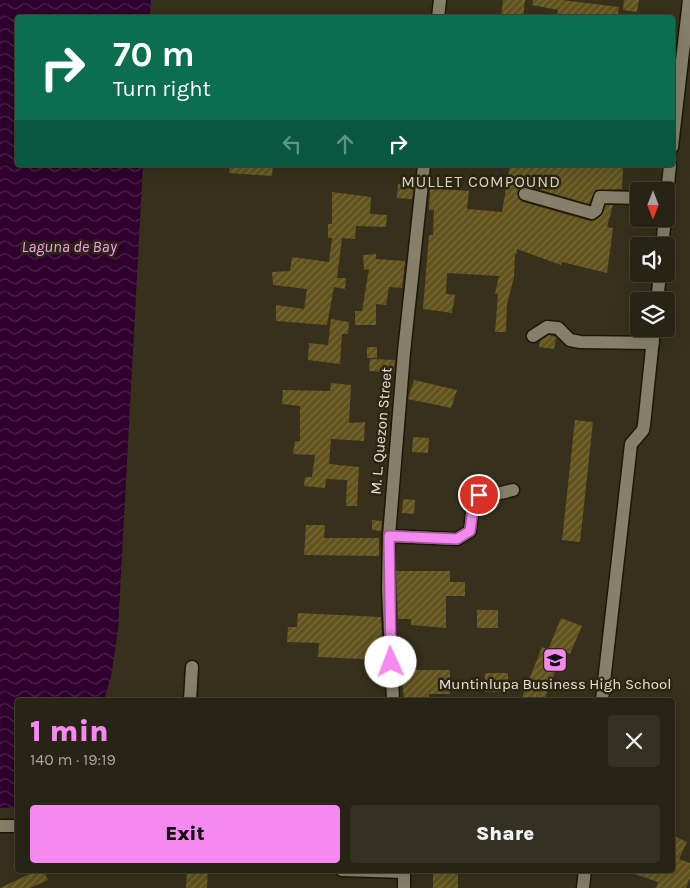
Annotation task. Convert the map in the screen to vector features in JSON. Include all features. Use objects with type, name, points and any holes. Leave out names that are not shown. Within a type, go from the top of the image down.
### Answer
[{"type":"street","points":[[438,15],[440,0]]},
{"type":"street","points":[[675,121],[689,0]]},
{"type":"street","name":"M. L. Quezon Street","points":[[392,698],[388,597],[389,536],[404,352],[424,167]]},
{"type":"street","points":[[668,182],[670,167]]},
{"type":"street","points":[[525,194],[592,213],[600,196],[630,198]]},
{"type":"street","points":[[532,336],[547,326],[558,328],[570,340],[580,342],[653,344]]},
{"type":"street","points":[[602,698],[631,444],[643,430],[653,337]]},
{"type":"street","points":[[389,536],[457,539],[470,531],[474,502],[479,495],[488,496],[513,490]]},
{"type":"street","points":[[190,698],[192,667]]},
{"type":"street","points":[[0,826],[15,826]]},
{"type":"street","points":[[404,873],[404,888]]},
{"type":"street","points":[[584,888],[585,873]]},
{"type":"water","name":"Laguna de Bay","points":[[0,0],[151,0],[150,15],[15,15],[15,167],[143,167],[118,629],[111,677],[105,698],[15,698],[15,807],[0,808]]},
{"type":"building","points":[[503,0],[525,0],[523,15],[501,15]]},
{"type":"building","points":[[533,0],[562,0],[619,7],[618,15],[557,15],[558,10],[532,5]]},
{"type":"building","points":[[624,0],[639,0],[637,12],[623,10]]},
{"type":"building","points":[[230,167],[273,167],[272,176],[229,173]]},
{"type":"building","points":[[510,167],[623,167],[622,189],[596,190],[589,204],[527,186],[520,188],[517,192],[519,199],[523,202],[590,221],[601,216],[606,205],[613,205],[607,227],[613,228],[607,273],[562,262],[561,265],[517,249],[514,277],[507,304],[506,332],[495,332],[498,294],[495,294],[499,276],[447,273],[446,294],[455,295],[452,313],[423,309],[429,235],[433,235],[434,210],[429,210],[430,188],[469,191],[467,209],[502,212]]},
{"type":"building","points":[[398,184],[414,186],[412,199],[397,198]]},
{"type":"building","points":[[332,192],[371,197],[370,214],[387,215],[386,227],[356,226],[355,239],[342,238],[337,278],[346,278],[345,289],[334,287],[327,325],[276,321],[276,305],[304,309],[307,289],[273,285],[272,272],[290,271],[292,257],[329,262],[332,238],[328,238],[328,224],[332,224]]},
{"type":"building","points":[[376,254],[376,259],[405,261],[402,288],[389,287],[386,305],[376,304],[376,325],[355,325],[355,311],[362,311],[369,269],[364,270],[363,255]]},
{"type":"building","points":[[331,319],[349,322],[348,334],[342,334],[340,364],[308,360],[309,343],[328,345]]},
{"type":"building","points":[[549,335],[556,337],[554,349],[539,347],[540,341]]},
{"type":"building","points":[[367,347],[377,347],[377,358],[367,358]]},
{"type":"building","points":[[370,359],[395,360],[394,372],[369,371]]},
{"type":"building","points":[[414,380],[457,390],[451,408],[408,399]]},
{"type":"building","points":[[331,383],[351,385],[349,423],[365,422],[364,441],[331,439],[329,464],[359,467],[357,506],[346,506],[347,480],[326,479],[325,488],[304,486],[305,477],[312,477],[315,455],[293,454],[295,441],[300,441],[300,406],[282,404],[283,390],[330,391]]},
{"type":"building","points":[[575,420],[593,422],[580,542],[562,540]]},
{"type":"building","points":[[413,437],[429,438],[428,453],[412,452]]},
{"type":"building","points":[[403,499],[415,500],[414,514],[402,513]]},
{"type":"building","points":[[372,520],[382,521],[381,531],[372,530]]},
{"type":"building","points":[[306,525],[325,525],[324,538],[379,538],[379,556],[304,555]]},
{"type":"building","points":[[396,571],[450,571],[450,582],[465,582],[465,596],[446,596],[446,628],[411,625],[411,619],[398,619]]},
{"type":"building","points":[[477,610],[498,610],[498,628],[477,628]]},
{"type":"building","points":[[298,613],[381,617],[383,660],[318,657],[319,643],[287,642],[288,627],[297,627]]},
{"type":"building","points":[[561,618],[582,626],[570,654],[563,651],[545,698],[522,698],[542,647],[548,650]]},
{"type":"building","points":[[401,670],[450,670],[450,694],[429,694],[429,698],[404,698]]},
{"type":"building","points":[[485,673],[508,673],[508,692],[485,692]]},
{"type":"building","points":[[675,836],[687,842],[679,859],[690,863],[690,878],[686,888],[656,888],[658,882],[632,873],[675,873]]},
{"type":"building","points":[[32,873],[44,873],[48,880],[30,888],[0,888]]},
{"type":"building","points":[[187,873],[208,873],[207,888],[186,888]]},
{"type":"building","points":[[433,873],[458,873],[458,888],[433,888]]},
{"type":"place","name":"Muntinlupa Business High School","points":[[555,660]]},
{"type":"district","name":"MULLET COMPOUND","points":[[481,181]]},
{"type":"route","points":[[391,662],[388,589],[389,536],[457,539],[470,531],[474,502],[479,495]]}]
